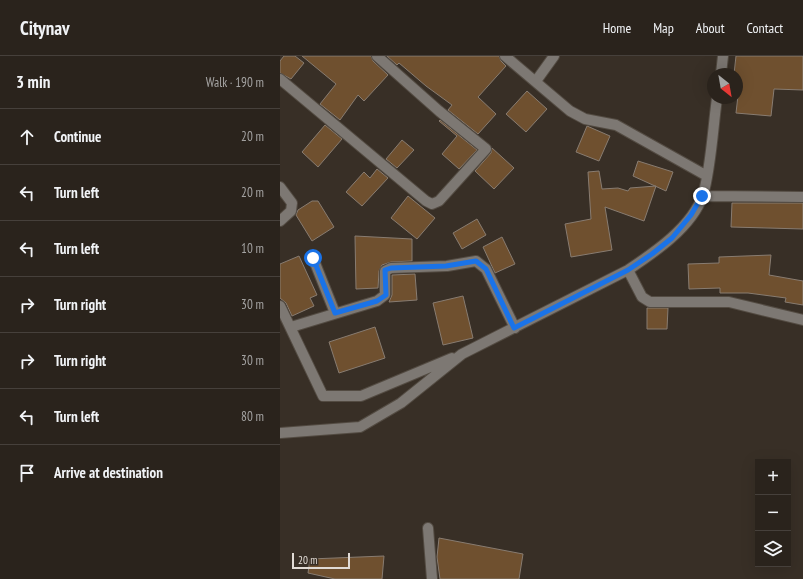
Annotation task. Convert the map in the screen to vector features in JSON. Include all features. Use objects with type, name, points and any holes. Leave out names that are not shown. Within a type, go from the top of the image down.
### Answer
[{"type":"street","points":[[280,79],[426,201],[432,204],[439,201],[486,149],[438,111],[377,56]]},
{"type":"street","points":[[505,56],[570,110],[585,119],[616,126],[707,176]]},
{"type":"street","points":[[536,81],[554,56]]},
{"type":"street","points":[[722,68],[723,56]]},
{"type":"street","points":[[280,306],[322,396],[361,396],[462,354],[628,270],[672,238],[691,215],[702,196],[707,176],[716,104]]},
{"type":"street","points":[[280,187],[292,203],[291,212],[280,221]]},
{"type":"street","points":[[702,196],[803,197]]},
{"type":"street","points":[[313,258],[335,313]]},
{"type":"street","points":[[291,327],[377,301],[386,295],[385,270],[391,268],[446,266],[476,261],[486,269],[514,328]]},
{"type":"street","points":[[628,270],[642,297],[650,302],[729,302],[749,305],[803,320]]},
{"type":"street","points":[[280,433],[360,427],[400,403],[462,354]]},
{"type":"street","points":[[428,528],[432,579]]},
{"type":"building","points":[[284,56],[295,56],[304,63],[291,79],[280,73],[280,61]]},
{"type":"building","points":[[302,56],[371,56],[373,61],[388,75],[364,101],[358,95],[340,120],[320,104],[336,84]]},
{"type":"building","points":[[387,56],[499,56],[501,61],[506,66],[478,97],[496,114],[478,134],[448,110],[452,105],[426,86],[399,63],[397,65]]},
{"type":"building","points":[[736,56],[803,56],[803,90],[774,89],[771,116],[736,113],[737,104],[743,104],[743,68],[735,68]]},
{"type":"building","points":[[527,91],[547,109],[526,132],[506,114]]},
{"type":"building","points":[[440,120],[477,150],[459,169],[442,154],[457,136],[439,121]]},
{"type":"building","points":[[325,125],[342,139],[318,167],[302,152]]},
{"type":"building","points":[[587,126],[610,136],[599,161],[576,152]]},
{"type":"building","points":[[402,140],[414,150],[397,168],[386,159]]},
{"type":"building","points":[[492,148],[514,168],[494,189],[475,171],[491,153]]},
{"type":"building","points":[[638,161],[673,172],[666,191],[633,176]]},
{"type":"building","points":[[377,169],[388,178],[362,206],[346,192],[364,172],[370,178]]},
{"type":"building","points":[[599,171],[602,189],[618,188],[628,191],[630,188],[656,186],[644,221],[605,207],[612,250],[571,257],[565,224],[591,219],[588,172]]},
{"type":"building","points":[[408,196],[435,218],[417,239],[391,218]]},
{"type":"building","points":[[312,201],[318,201],[334,227],[312,241],[296,215],[298,210]]},
{"type":"building","points":[[732,203],[803,203],[803,229],[731,227]]},
{"type":"building","points":[[477,219],[486,235],[462,249],[453,233]]},
{"type":"building","points":[[355,236],[412,239],[412,261],[391,262],[382,265],[379,271],[378,288],[356,289]]},
{"type":"building","points":[[502,237],[515,264],[495,273],[483,247]]},
{"type":"building","points":[[771,255],[769,275],[803,281],[803,305],[785,302],[786,298],[748,293],[720,293],[720,288],[689,289],[688,264],[719,263],[719,257]]},
{"type":"building","points":[[299,256],[317,295],[310,298],[314,306],[292,316],[286,303],[280,298],[280,264]]},
{"type":"building","points":[[415,274],[417,300],[389,302],[392,295],[392,275]]},
{"type":"building","points":[[463,296],[473,338],[443,345],[433,303]]},
{"type":"building","points":[[647,308],[668,308],[667,329],[647,329]]},
{"type":"building","points":[[375,327],[385,358],[339,373],[329,342]]},
{"type":"building","points":[[439,538],[523,554],[519,579],[440,579],[437,557]]},
{"type":"building","points":[[384,556],[382,579],[335,579],[308,573],[310,559]]},
{"type":"route","points":[[313,258],[335,313],[377,301],[386,295],[385,270],[409,266],[446,266],[476,261],[486,269],[514,328],[628,270],[652,254],[672,238],[691,215],[702,196]]}]
